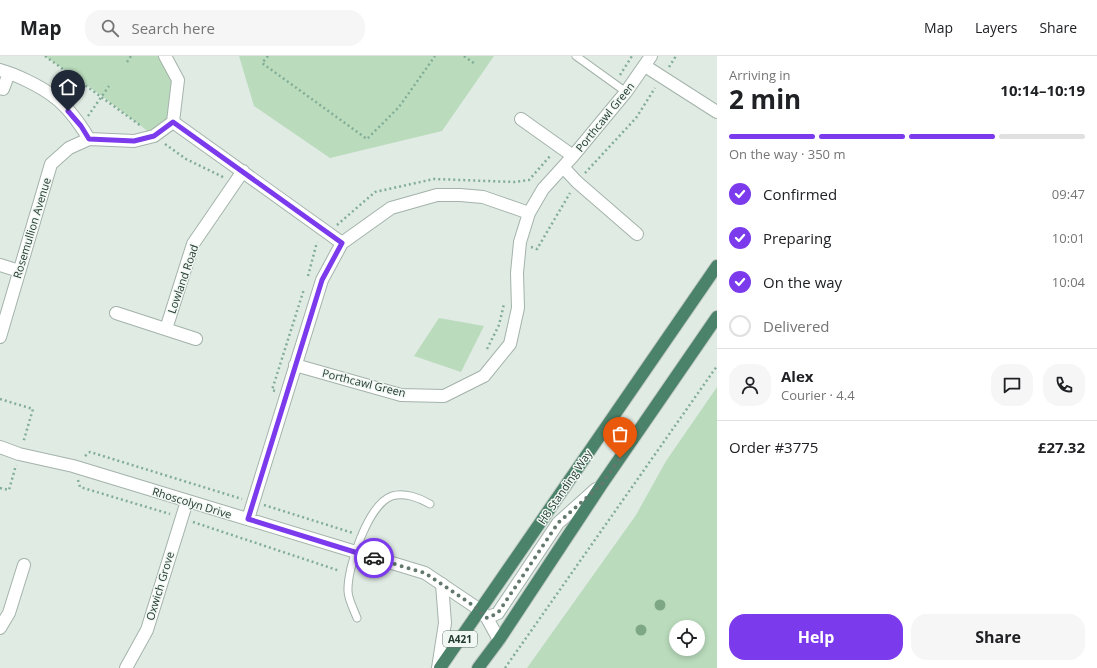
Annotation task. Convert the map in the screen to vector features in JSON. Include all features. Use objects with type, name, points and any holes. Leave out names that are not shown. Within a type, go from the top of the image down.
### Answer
[{"type":"highway","name":"H8 Standing Way","points":[[439,668],[484,614],[717,266]]},
{"type":"highway","name":"A421","points":[[478,668],[499,640],[602,484],[717,317]]},
{"type":"street","points":[[165,56],[178,80],[173,122],[243,171],[327,234],[342,243]]},
{"type":"street","name":"Porthcawl Green","points":[[295,365],[401,395],[444,396],[484,376],[510,344],[518,308],[517,273],[520,242],[529,213],[543,189],[573,156],[626,92],[648,61],[663,76],[717,112]]},
{"type":"street","points":[[3,89],[5,71],[54,96],[81,126],[89,139]]},
{"type":"street","points":[[521,119],[573,156]]},
{"type":"street","name":"Rosemullion Avenue","points":[[0,337],[51,164],[69,148],[89,139],[134,141],[154,136],[173,122]]},
{"type":"street","points":[[563,166],[577,182],[637,234]]},
{"type":"street","name":"Lowland Road","points":[[166,328],[193,244],[243,171]]},
{"type":"street","points":[[248,519],[322,280],[342,243],[391,208],[437,195],[483,197],[529,213]]},
{"type":"street","points":[[0,265],[19,271]]},
{"type":"street","points":[[116,313],[166,328],[196,340]]},
{"type":"street","name":"Rhoscolyn Drive","points":[[0,448],[19,454],[73,466],[425,573],[484,614],[499,640]]},
{"type":"street","points":[[484,614],[498,613],[558,523],[602,484]]},
{"type":"street","name":"Oxwich Grove","points":[[126,668],[147,630],[187,501]]},
{"type":"street","points":[[0,628],[9,613],[24,565]]},
{"type":"street","points":[[439,668],[445,623],[442,584]]},
{"type":"lane","points":[[576,56],[626,92]]},
{"type":"lane","points":[[357,618],[348,592],[350,574],[361,536],[375,509],[392,496],[416,496],[430,504]]},
{"type":"path","points":[[45,56],[102,96],[186,159],[235,183]]},
{"type":"path","points":[[127,62],[131,56]]},
{"type":"path","points":[[268,56],[262,64],[367,139],[399,107],[435,56]]},
{"type":"path","points":[[464,56],[475,64]]},
{"type":"path","points":[[614,84],[632,56]]},
{"type":"path","points":[[520,242],[537,249],[577,182],[636,118],[676,56]]},
{"type":"path","points":[[81,126],[109,86]]},
{"type":"path","points":[[311,238],[317,242],[375,192],[434,179],[514,182],[529,180],[558,146]]},
{"type":"path","points":[[486,351],[499,325],[504,304],[518,308]]},
{"type":"path","points":[[505,668],[717,366]]},
{"type":"path","points":[[0,399],[33,409],[9,490],[0,488]]},
{"type":"path","points":[[181,518],[350,574]]},
{"type":"green space","points":[[45,56],[165,56],[178,80],[173,122],[154,136],[102,96]]},
{"type":"green space","points":[[239,56],[494,56],[442,131],[330,158],[254,106]]},
{"type":"green space","points":[[439,318],[484,326],[461,372],[414,356]]},
{"type":"green space","points":[[717,387],[717,668],[527,668],[636,515],[666,461]]},
{"type":"way so far","points":[[374,558],[425,573],[480,610],[487,618],[498,613],[558,523],[602,484],[620,458]]},
{"type":"route","points":[[68,111],[81,126],[89,139],[134,141],[154,136],[173,122],[243,171],[327,234],[342,243],[322,280],[248,519],[374,558]]}]
